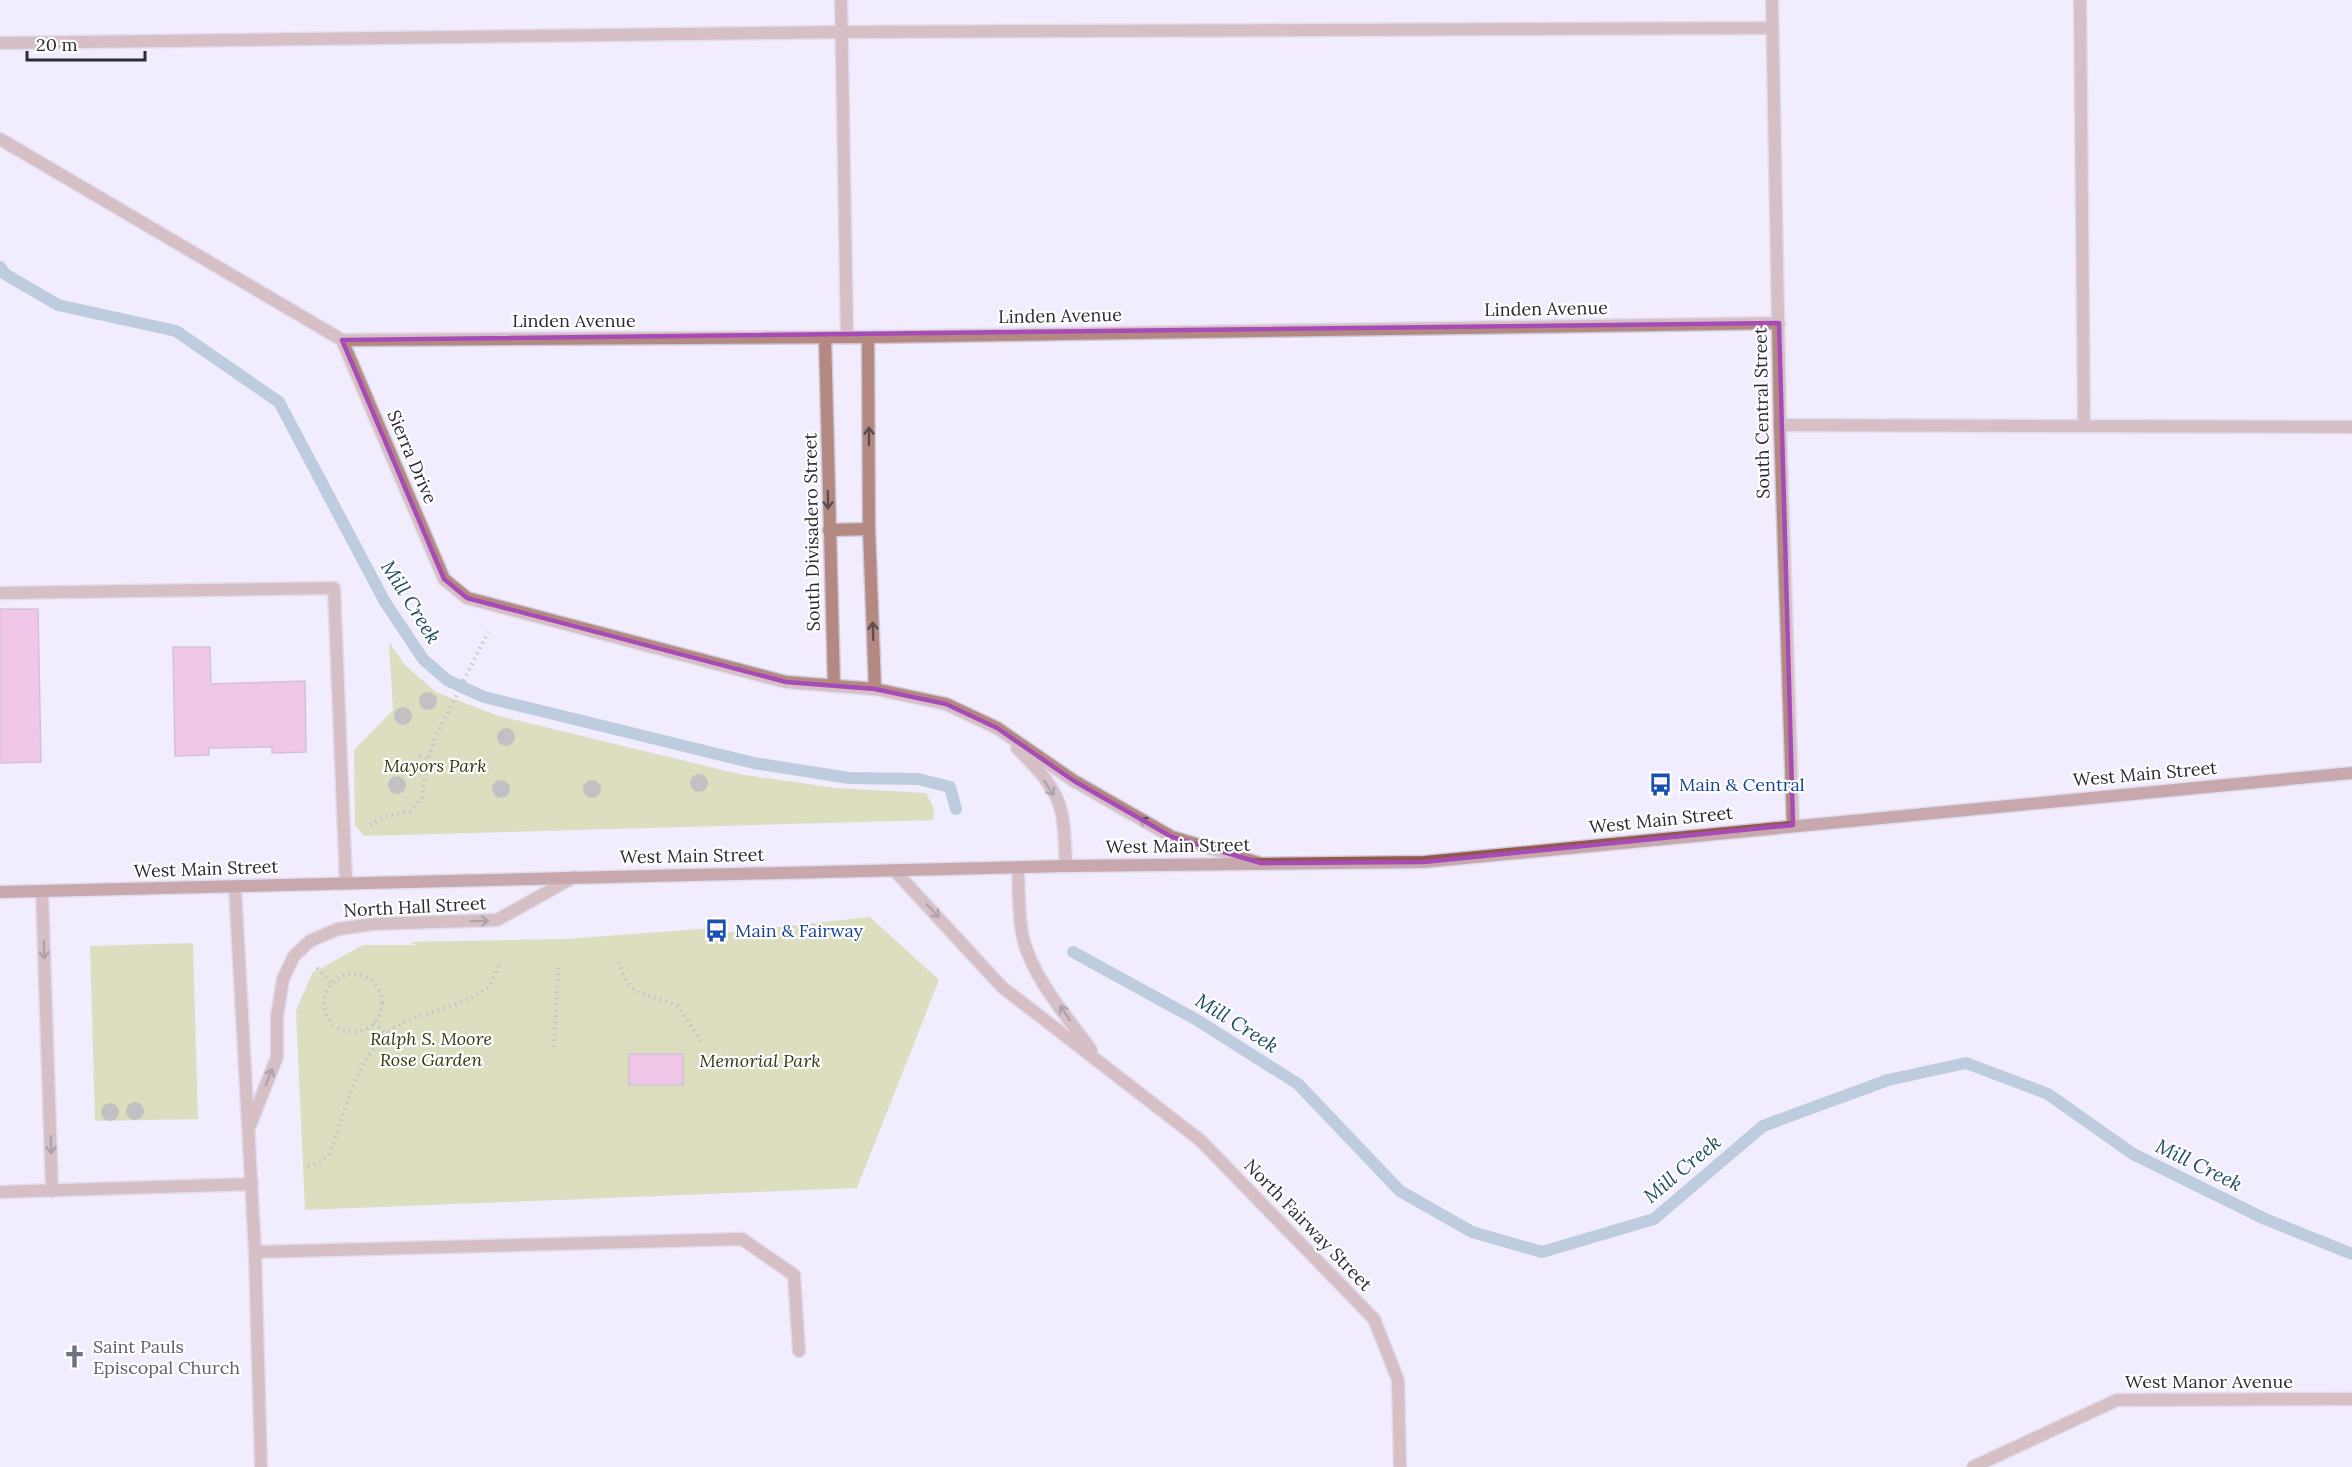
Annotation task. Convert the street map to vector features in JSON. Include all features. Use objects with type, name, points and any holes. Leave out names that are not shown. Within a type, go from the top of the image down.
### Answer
[{"type":"street","points":[[841,0],[848,337]]},
{"type":"street","name":"South Central Street","points":[[1772,0],[1780,425],[1793,825]]},
{"type":"street","points":[[2080,0],[2084,425]]},
{"type":"street","points":[[0,43],[842,32],[1772,28]]},
{"type":"street","points":[[0,139],[342,340]]},
{"type":"street","name":"Linden Avenue","points":[[342,340],[868,337],[1779,323]]},
{"type":"street","name":"South Divisadero Street","points":[[825,337],[834,685]]},
{"type":"street","points":[[868,337],[869,529],[876,689]]},
{"type":"street","name":"Sierra Drive","points":[[342,340],[444,579],[467,598],[786,682],[834,685]]},
{"type":"street","points":[[1780,425],[2352,427]]},
{"type":"street","points":[[829,530],[869,529]]},
{"type":"street","points":[[0,593],[334,588],[346,883]]},
{"type":"street","points":[[834,685],[876,689],[946,704],[997,728],[1074,781],[1172,837],[1261,863]]},
{"type":"street","points":[[997,728],[1037,768],[1056,798],[1062,813],[1066,866]]},
{"type":"street","name":"West Main Street","points":[[0,892],[1066,866],[1424,862],[2352,773]]},
{"type":"street","name":"North Fairway Street","points":[[1018,868],[1021,923],[1029,956],[1098,1061]]},
{"type":"street","name":"North Fairway Street","points":[[894,870],[1002,987],[1200,1140],[1374,1319],[1398,1380],[1400,1467]]},
{"type":"street","name":"North Hall Street","points":[[248,1132],[277,1057],[277,1016],[283,979],[294,956],[310,941],[338,929],[374,924],[497,920],[575,877]]},
{"type":"street","name":"North Hall Street","points":[[235,886],[252,1184],[261,1467]]},
{"type":"street","points":[[42,891],[52,1191]]},
{"type":"street","points":[[0,1192],[252,1184]]},
{"type":"street","points":[[255,1252],[742,1239],[794,1275],[799,1350]]},
{"type":"street","name":"West Manor Avenue","points":[[1973,1467],[2117,1400],[2352,1399]]},
{"type":"path","points":[[364,828],[384,817],[410,811],[422,798],[428,759],[435,738],[500,607]]},
{"type":"path","points":[[420,755],[428,759]]},
{"type":"path","points":[[619,962],[624,978],[635,991],[678,1006],[701,1041]]},
{"type":"path","points":[[308,1166],[320,1162],[329,1154],[359,1071],[371,1051],[387,1034],[399,1025],[420,1015],[466,1000],[491,982],[499,966]]},
{"type":"path","points":[[317,968],[332,984]]},
{"type":"path","points":[[554,1047],[558,968]]},
{"type":"path","points":[[353,974],[366,977],[373,982],[379,990],[382,1007],[374,1023],[367,1028],[350,1032],[334,1025],[328,1018],[324,1005],[325,996],[332,984],[343,976],[353,974]]},
{"type":"path","points":[[374,1023],[387,1034]]},
{"type":"highlighted area","points":[[1779,323],[1793,825],[1424,862],[1261,863],[1172,837],[1074,781],[997,728],[946,704],[875,689],[786,682],[467,598],[444,579],[342,340]]},
{"type":"green space","name":"Mayors Park","points":[[389,642],[404,664],[436,692],[496,715],[739,774],[835,788],[926,793],[934,809],[933,820],[364,836],[355,825],[354,750],[393,710]]},
{"type":"green space","name":"Memorial Park","points":[[870,917],[939,980],[857,1188],[305,1210],[296,1011],[312,973],[363,945],[567,939],[712,928],[713,934]]},
{"type":"green space","points":[[193,943],[198,1119],[95,1121],[90,946]]},
{"type":"building","points":[[0,609],[38,609],[41,762],[0,763]]},
{"type":"building","points":[[173,647],[210,647],[211,684],[305,681],[306,752],[272,753],[272,747],[209,748],[209,755],[175,756]]},
{"type":"building","points":[[629,1054],[683,1054],[683,1085],[629,1085]]},
{"type":"waterway","name":"Mill Creek","points":[[0,267],[5,274],[58,305],[176,331],[279,402],[385,602],[423,659],[447,680],[484,697],[754,763],[849,778],[918,779],[950,787],[956,809]]},
{"type":"waterway","name":"Mill Creek","points":[[1073,952],[1197,1020],[1298,1084],[1400,1191],[1472,1232],[1542,1252],[1654,1219],[1763,1126],[1888,1080],[1966,1063],[2048,1094],[2133,1154],[2265,1219],[2352,1254]]},
{"type":"place","name":"Main & Central","points":[[1661,785]]},
{"type":"place","name":"Main & Fairway","points":[[717,931]]},
{"type":"place","name":"Saint Pauls Episcopal Church","points":[[75,1357]]},
{"type":"park label","name":"Ralph S. Moore Rose Garden","points":[[431,1049]]}]
